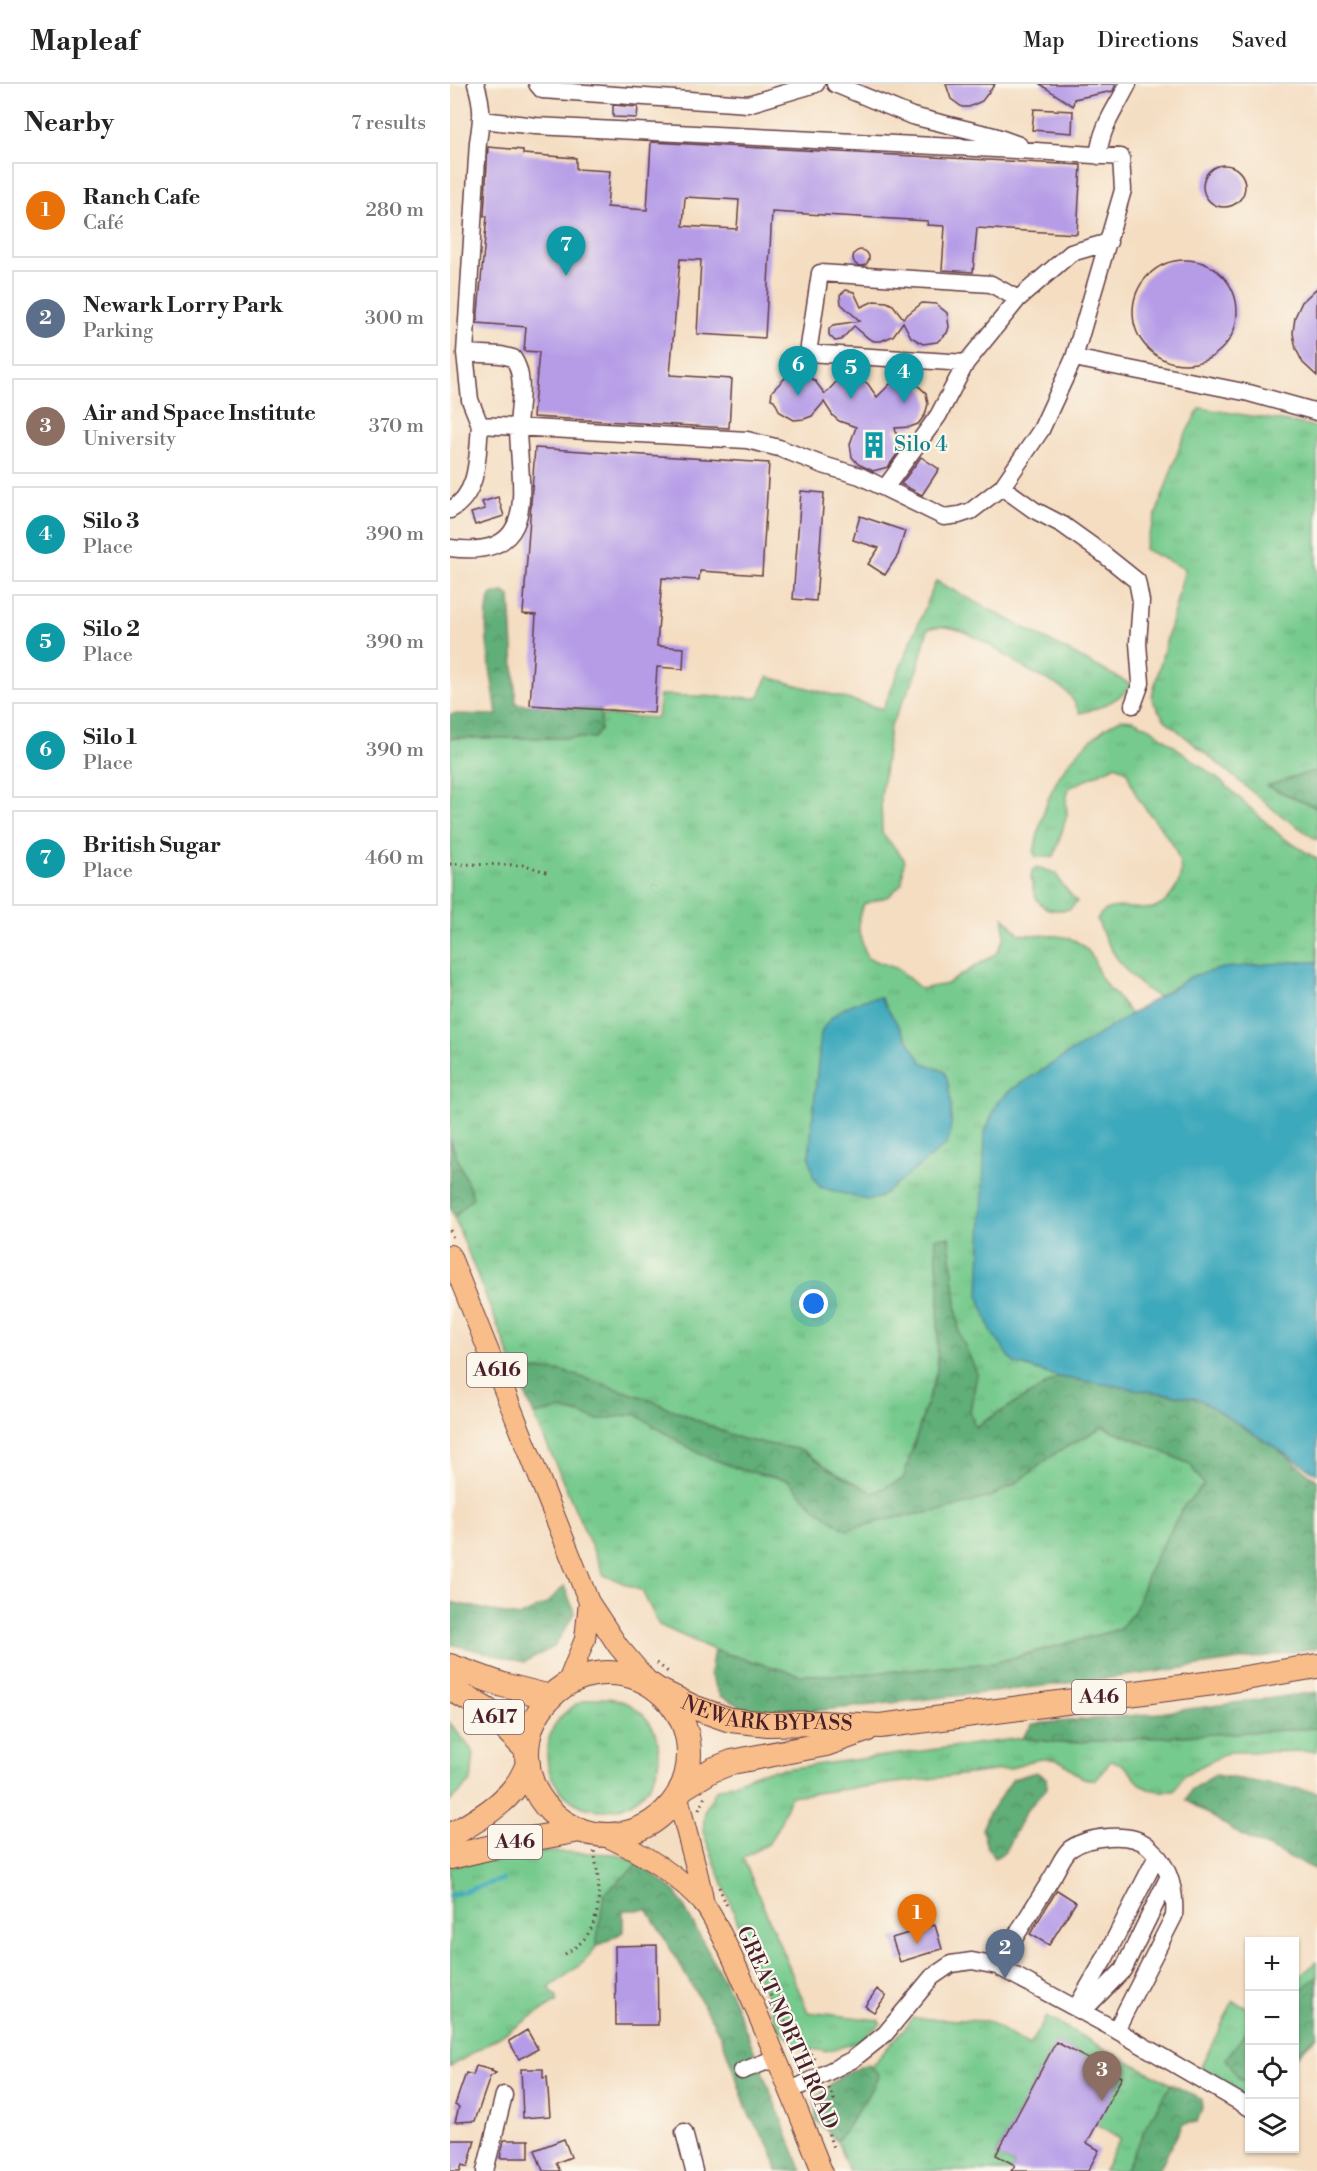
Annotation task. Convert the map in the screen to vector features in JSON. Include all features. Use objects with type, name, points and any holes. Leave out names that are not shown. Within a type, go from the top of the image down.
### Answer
[{"type":"highway","name":"A617","points":[[450,1666],[503,1685],[559,1691]]},
{"type":"highway","name":"NEWARK BYPASS","points":[[660,1683],[693,1707],[730,1720],[768,1724],[821,1723],[880,1726],[1209,1683],[1317,1666]]},
{"type":"highway","points":[[609,1673],[660,1683],[686,1732],[689,1758],[686,1775],[679,1792],[663,1813],[642,1827],[618,1834],[591,1832],[561,1820],[545,1805],[534,1786],[527,1757],[534,1722],[559,1691],[583,1677],[609,1673]]},
{"type":"highway","name":"A617","points":[[450,1688],[487,1710],[527,1757]]},
{"type":"highway","name":"NEWARK BYPASS","points":[[679,1792],[712,1770],[732,1762],[826,1744],[880,1726]]},
{"type":"highway","name":"A46","points":[[450,1836],[504,1799],[516,1785],[527,1757]]},
{"type":"highway","name":"A46","points":[[450,1857],[509,1843],[591,1832]]},
{"type":"main road","name":"A616","points":[[450,1255],[589,1602],[618,1646],[660,1683]]},
{"type":"main road","name":"A616","points":[[559,1691],[585,1639],[589,1602]]},
{"type":"main road","name":"GREAT NORTH ROAD","points":[[679,1792],[691,1852],[700,1878],[704,1905]]},
{"type":"main road","name":"GREAT NORTH ROAD","points":[[591,1832],[623,1844],[662,1866],[704,1905],[732,1955],[822,2171]]},
{"type":"street","points":[[450,510],[459,505],[472,489],[480,425],[470,400],[465,353],[478,142],[482,120],[482,104],[476,84]]},
{"type":"street","points":[[537,84],[542,90],[748,104],[816,84]]},
{"type":"street","points":[[835,84],[912,116],[994,136],[1036,151]]},
{"type":"street","points":[[1098,156],[1100,139],[1107,119],[1128,84]]},
{"type":"street","points":[[480,425],[747,440],[780,448],[823,465],[860,476],[944,517],[971,511],[1002,487],[1041,430],[1074,358],[1124,190],[1121,157],[536,126],[482,120]]},
{"type":"street","points":[[885,488],[938,416],[966,363],[1018,298],[1071,253],[1109,242]]},
{"type":"street","points":[[966,363],[808,353],[819,273],[991,284],[1018,298]]},
{"type":"street","points":[[450,548],[482,550],[497,545],[516,526],[521,504],[518,427],[520,367],[513,358],[465,353]]},
{"type":"street","points":[[1074,358],[1249,393],[1317,412]]},
{"type":"street","points":[[1002,487],[1034,510],[1063,525],[1137,581],[1141,601],[1137,644],[1141,684],[1133,705]]},
{"type":"street","points":[[997,1966],[1069,1850],[1092,1839],[1122,1836],[1147,1845],[1157,1856],[1173,1883],[1175,1900],[1173,1916],[1116,2030]]},
{"type":"street","points":[[1079,2010],[1157,1856]]},
{"type":"street","points":[[1079,2010],[1123,1970],[1169,1876]]},
{"type":"street","points":[[790,2091],[852,2060],[885,2034],[932,1977],[951,1964],[972,1961],[997,1966],[1116,2030],[1245,2105]]},
{"type":"street","points":[[742,2071],[776,2058]]},
{"type":"street","points":[[485,2171],[504,2095]]},
{"type":"street","points":[[684,2132],[694,2171]]},
{"type":"path","points":[[450,864],[525,865],[549,873]]},
{"type":"path","points":[[655,1662],[660,1683]]},
{"type":"path","points":[[698,1819],[699,1810],[710,1788]]},
{"type":"path","points":[[565,1954],[590,1932],[596,1912],[599,1894],[591,1832]]},
{"type":"path","points":[[717,1883],[730,1913]]},
{"type":"path","points":[[768,1992],[795,2037],[804,2043],[834,2099],[826,2120],[834,2151]]},
{"type":"green space","points":[[1200,408],[1317,428],[1317,771],[1267,786],[1317,808],[1317,840],[1279,814],[1165,720],[1152,696],[1185,569],[1144,549],[1182,440]]},
{"type":"green space","points":[[936,581],[1132,685],[1109,703],[1080,713],[1072,698],[1056,684],[1028,670],[980,639],[953,628],[928,629],[915,677],[890,727],[881,797],[882,833],[904,859],[902,883],[889,896],[864,904],[859,925],[867,958],[898,969],[921,989],[947,984],[997,953],[1004,938],[1004,917],[1019,934],[1059,936],[1077,941],[1085,947],[1092,956],[1101,978],[1131,1015],[1012,1089],[997,1103],[985,1133],[1014,1363],[1059,1377],[975,1427],[970,1411],[977,1374],[959,1332],[949,1237],[935,1238],[939,1287],[937,1371],[903,1479],[873,1493],[828,1468],[802,1450],[741,1439],[645,1398],[562,1371],[515,1369],[454,1217],[458,1214],[450,1139],[450,738],[594,738],[600,730],[601,715],[657,718],[660,695],[758,698],[768,677],[883,709]]},
{"type":"green space","points":[[503,592],[510,596],[516,704],[601,710],[600,730],[594,738],[450,738],[450,714],[497,715],[488,652],[486,618],[492,594]]},
{"type":"green space","points":[[1121,719],[1133,720],[1150,728],[1222,782],[1283,838],[1317,859],[1317,962],[1292,962],[1192,976],[1158,997],[1129,974],[1113,953],[1097,919],[1110,908],[1144,909],[1161,905],[1176,888],[1180,876],[1180,865],[1171,842],[1138,798],[1127,771],[1116,765],[1069,788],[1066,800],[1067,815],[1054,857],[1036,857],[1034,853],[1041,820],[1059,777],[1078,752],[1094,737]]},
{"type":"green space","points":[[1317,771],[1317,808],[1267,786],[1310,772]]},
{"type":"green space","points":[[1038,867],[1057,874],[1060,882],[1077,902],[1070,909],[1049,909],[1039,903],[1031,876],[1033,869]]},
{"type":"green space","points":[[450,1139],[473,1197],[454,1217],[450,1207]]},
{"type":"green space","points":[[949,1237],[959,1332],[977,1374],[970,1411],[975,1427],[1059,1377],[1199,1399],[1275,1447],[1317,1480],[1317,1648],[1118,1677],[784,1714],[739,1709],[739,1705],[720,1696],[710,1674],[714,1650],[800,1675],[849,1675],[993,1663],[1120,1629],[1135,1610],[1151,1566],[1184,1506],[1204,1485],[1190,1464],[1103,1427],[1057,1452],[1019,1481],[993,1496],[945,1510],[898,1517],[846,1530],[815,1508],[788,1480],[742,1470],[700,1454],[635,1414],[598,1420],[563,1409],[534,1415],[515,1369],[562,1371],[645,1398],[741,1439],[802,1450],[828,1468],[873,1493],[903,1479],[937,1371],[939,1287],[935,1238]]},
{"type":"green space","points":[[563,1409],[598,1420],[635,1414],[700,1454],[742,1470],[788,1480],[815,1508],[898,1517],[945,1510],[1019,1481],[1057,1452],[1103,1427],[1190,1464],[1204,1485],[1184,1506],[1151,1566],[1135,1610],[1120,1629],[993,1663],[849,1675],[800,1675],[714,1650],[659,1625],[642,1591],[604,1575],[534,1415]]},
{"type":"green space","points":[[564,1586],[575,1613],[554,1647],[524,1662],[450,1644],[450,1602],[519,1617],[546,1604]]},
{"type":"green space","points":[[1317,1692],[1317,1728],[1060,1743],[1022,1738],[1033,1724],[1152,1714]]},
{"type":"green space","points":[[603,1698],[625,1702],[643,1714],[655,1732],[659,1754],[655,1776],[643,1794],[625,1806],[603,1810],[581,1806],[563,1794],[551,1776],[547,1754],[551,1732],[563,1714],[581,1702]]},
{"type":"green space","points":[[450,1723],[474,1753],[471,1781],[450,1802]]},
{"type":"green space","points":[[1317,1728],[1317,1751],[1229,1752],[1184,1775],[1174,1791],[1148,1789],[1136,1780],[1127,1768],[1111,1761],[1096,1779],[1089,1779],[1083,1778],[1057,1760],[1039,1759],[1010,1769],[790,1796],[781,1821],[769,1843],[743,1858],[808,2012],[878,2020],[881,2023],[857,2043],[825,2051],[797,2047],[779,2029],[703,1832],[705,1810],[716,1790],[761,1772],[1022,1738],[1060,1743]]},
{"type":"green space","points":[[1036,1772],[1046,1778],[1047,1788],[1026,1811],[1004,1853],[994,1858],[987,1847],[982,1829],[989,1813],[1013,1779]]},
{"type":"green space","points":[[1215,1775],[1317,1792],[1317,1870],[1243,1836],[1186,1800],[1191,1790]]},
{"type":"green space","points":[[526,1851],[614,1854],[639,1863],[600,1925],[596,1947],[584,1962],[549,1988],[557,1997],[556,2002],[450,2067],[450,1867]]},
{"type":"green space","points":[[639,1863],[676,1892],[732,1996],[802,2171],[777,2171],[772,2150],[750,2117],[721,2036],[648,1910],[623,1910],[623,1932],[596,1947],[604,1894]]},
{"type":"green space","points":[[1317,1962],[1317,2036],[1299,2054],[1299,1991],[1299,1977]]},
{"type":"green space","points":[[1317,1977],[1317,2035],[1299,2051],[1299,1991]]},
{"type":"green space","points":[[1233,2001],[1245,2007],[1245,2097],[1199,2071]]},
{"type":"green space","points":[[1046,2017],[1171,2084],[1147,2125],[1125,2171],[1103,2171],[1120,2139],[1096,2125],[1122,2077],[1056,2042],[996,2155],[1015,2165],[1011,2171],[849,2171],[837,2141],[879,2075],[871,2067],[913,2018],[987,2021],[1029,2046]]},
{"type":"green space","points":[[1245,2033],[1245,2081],[1239,2079],[1226,2059]]},
{"type":"green space","points":[[867,2064],[879,2074],[837,2141],[816,2120],[815,2099],[842,2075]]},
{"type":"green space","points":[[1171,2084],[1201,2099],[1202,2108],[1197,2122],[1183,2124],[1158,2171],[1125,2171],[1147,2125]]},
{"type":"water","points":[[1317,962],[1317,1474],[1199,1399],[1059,1377],[1014,1363],[992,1333],[979,1297],[985,1133],[997,1103],[1012,1089],[1192,976],[1223,968]]},
{"type":"water","points":[[880,997],[922,1062],[945,1072],[951,1118],[947,1144],[879,1198],[866,1200],[820,1187],[813,1176],[809,1156],[821,1033],[825,1025],[838,1012],[853,1004]]},
{"type":"building","points":[[946,84],[995,84],[982,101],[969,107],[962,107],[951,99]]},
{"type":"building","points":[[1040,84],[1116,84],[1113,91],[1074,99],[1073,106]]},
{"type":"building","points":[[613,105],[638,107],[637,118],[613,117]]},
{"type":"building","points":[[1034,109],[1073,111],[1072,133],[1032,130]]},
{"type":"building","points":[[651,142],[1081,165],[1077,234],[977,228],[973,272],[942,270],[945,226],[927,225],[928,221],[772,212],[765,338],[697,334],[701,260],[680,259],[670,375],[732,379],[729,428],[533,417],[539,352],[524,351],[526,327],[477,323],[487,216],[484,216],[488,147],[523,150],[523,154],[576,158],[576,169],[610,171],[607,207],[647,210]],"holes":[[[685,197],[739,200],[737,229],[683,226]]]},
{"type":"building","points":[[1224,165],[1239,171],[1245,186],[1239,201],[1224,207],[1209,201],[1203,186],[1209,171]]},
{"type":"building","points":[[858,250],[864,250],[869,258],[867,264],[858,266],[853,261],[853,255]]},
{"type":"building","points":[[1185,260],[1205,264],[1222,275],[1233,292],[1237,312],[1233,332],[1222,349],[1205,360],[1185,364],[1165,360],[1148,349],[1137,332],[1133,312],[1137,292],[1148,275],[1165,264]]},
{"type":"building","points":[[1317,288],[1317,376],[1303,363],[1296,349],[1293,333],[1295,317],[1302,302]]},
{"type":"building","points":[[846,290],[854,292],[861,307],[874,301],[887,302],[893,305],[903,318],[922,303],[936,304],[947,313],[949,327],[947,333],[937,342],[923,344],[911,337],[903,322],[893,336],[881,341],[868,338],[854,326],[841,340],[835,341],[829,335],[829,329],[833,325],[860,321],[841,304],[840,295]]},
{"type":"building","points":[[793,374],[808,376],[825,394],[837,381],[846,377],[861,379],[868,384],[877,397],[890,384],[898,380],[914,382],[926,393],[928,404],[925,415],[918,424],[895,428],[900,450],[888,467],[873,471],[858,464],[852,457],[850,444],[856,427],[839,421],[824,402],[812,416],[804,419],[794,420],[780,412],[774,400],[771,399],[772,391],[785,378]]},
{"type":"building","points":[[535,448],[769,463],[762,575],[700,571],[699,580],[662,578],[657,646],[684,648],[683,669],[657,667],[654,713],[530,705],[536,615],[523,614]]},
{"type":"building","points":[[921,457],[939,469],[922,495],[901,484]]},
{"type":"building","points":[[801,491],[824,493],[816,601],[793,599]]},
{"type":"building","points":[[498,497],[504,516],[475,525],[471,513],[485,509],[482,502]]},
{"type":"building","points":[[860,516],[905,531],[898,555],[885,575],[868,564],[879,548],[853,540]]},
{"type":"building","points":[[1057,1890],[1076,1902],[1049,1945],[1030,1934]]},
{"type":"building","points":[[935,1925],[942,1949],[900,1962],[892,1938]]},
{"type":"building","points":[[657,1945],[658,2025],[616,2025],[615,1946]]},
{"type":"building","points":[[877,1989],[886,1996],[874,2012],[865,2006]]},
{"type":"building","points":[[527,2030],[538,2049],[519,2059],[509,2041]]},
{"type":"building","points":[[1056,2042],[1122,2077],[1087,2143],[1099,2150],[1088,2171],[1011,2171],[1015,2165],[996,2155]]},
{"type":"building","points":[[476,2066],[496,2073],[490,2077],[475,2121],[455,2122],[459,2107],[455,2105],[466,2073],[473,2075]]},
{"type":"building","points":[[521,2069],[543,2069],[543,2078],[547,2077],[550,2116],[523,2118]]},
{"type":"building","points":[[564,2139],[571,2157],[556,2163],[560,2171],[543,2171],[535,2150]]},
{"type":"building","points":[[450,2140],[475,2140],[468,2167],[462,2165],[460,2171],[450,2171]]},
{"type":"building","points":[[504,2140],[529,2140],[529,2158],[500,2158]]},
{"type":"waterway","points":[[450,1896],[503,1879]]},
{"type":"place","name":"British Sugar","points":[[566,276]]},
{"type":"place","name":"Silo 1","points":[[798,396]]},
{"type":"place","name":"Silo 2","points":[[851,399]]},
{"type":"place","name":"Silo 3","points":[[904,403]]},
{"type":"place","name":"Silo 4","points":[[874,445]]},
{"type":"place","name":"Ranch Cafe","points":[[917,1944]]},
{"type":"place","name":"Newark Lorry Park","points":[[1005,1979]]},
{"type":"place","name":"Air and Space Institute","points":[[1102,2101]]}]
